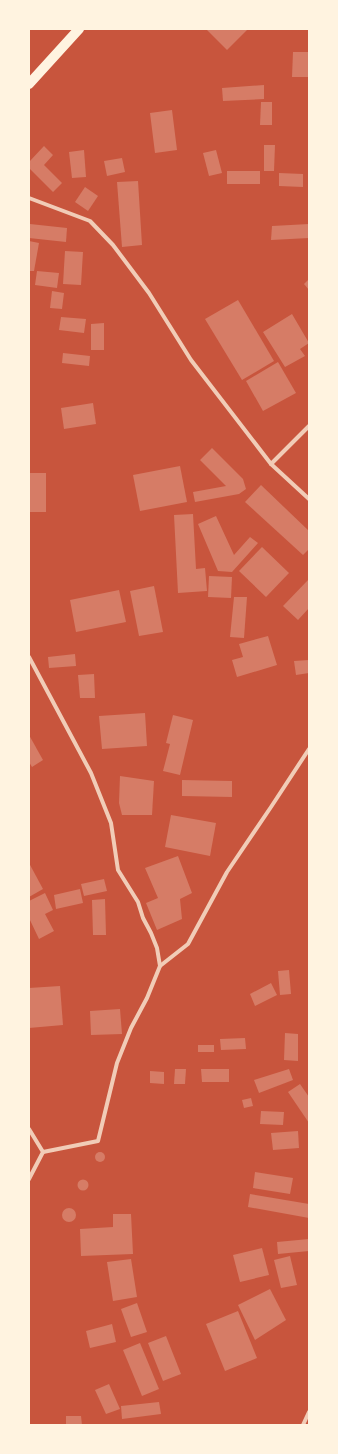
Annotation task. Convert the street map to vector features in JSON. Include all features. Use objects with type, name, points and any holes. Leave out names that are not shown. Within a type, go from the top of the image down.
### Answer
[{"type":"main road","points":[[29,84],[76,30]]},
{"type":"street","points":[[29,198],[90,221],[113,245],[149,293],[191,360],[271,464],[309,499]]},
{"type":"street","points":[[271,464],[309,426]]},
{"type":"street","points":[[29,657],[91,773],[111,823],[118,870],[138,902],[143,918],[157,948],[160,966]]},
{"type":"street","points":[[43,1152],[98,1141],[117,1064],[131,1028],[147,998],[160,966],[188,944],[227,872],[309,749]]},
{"type":"street","points":[[29,1129],[43,1152]]},
{"type":"street","points":[[29,1179],[43,1152]]},
{"type":"street","points":[[303,1425],[309,1412]]},
{"type":"building","points":[[206,29],[248,29],[227,50]]},
{"type":"building","points":[[293,52],[309,52],[309,77],[292,77]]},
{"type":"building","points":[[264,85],[264,99],[223,101],[222,88]]},
{"type":"building","points":[[261,102],[272,102],[272,125],[260,125]]},
{"type":"building","points":[[172,110],[177,150],[155,153],[150,113]]},
{"type":"building","points":[[264,145],[275,145],[274,171],[264,171]]},
{"type":"building","points":[[44,146],[53,155],[44,165],[62,183],[53,192],[29,168],[29,162]]},
{"type":"building","points":[[84,150],[86,177],[72,178],[69,152]]},
{"type":"building","points":[[216,150],[222,173],[209,176],[203,153]]},
{"type":"building","points":[[122,158],[125,172],[107,176],[104,161]]},
{"type":"building","points":[[227,171],[260,171],[260,184],[227,184]]},
{"type":"building","points":[[279,173],[303,174],[303,187],[279,186]]},
{"type":"building","points":[[138,181],[142,245],[122,247],[117,182]]},
{"type":"building","points":[[85,187],[98,196],[88,211],[75,202]]},
{"type":"building","points":[[30,224],[67,228],[66,242],[29,238]]},
{"type":"building","points":[[309,224],[309,238],[271,240],[272,226]]},
{"type":"building","points":[[29,241],[39,243],[34,271],[29,271]]},
{"type":"building","points":[[65,251],[83,252],[81,285],[63,284]]},
{"type":"building","points":[[37,271],[59,273],[57,288],[35,285]]},
{"type":"building","points":[[309,279],[309,290],[304,284]]},
{"type":"building","points":[[52,291],[64,293],[62,309],[50,308]]},
{"type":"building","points":[[238,300],[274,361],[242,380],[205,319]]},
{"type":"building","points":[[292,314],[309,343],[300,349],[305,356],[285,367],[263,332]]},
{"type":"building","points":[[61,317],[86,319],[84,333],[59,330]]},
{"type":"building","points":[[104,323],[104,350],[91,350],[91,324]]},
{"type":"building","points":[[63,353],[90,356],[89,366],[62,363]]},
{"type":"building","points":[[278,362],[296,393],[263,411],[246,381]]},
{"type":"building","points":[[93,403],[96,424],[64,429],[61,408]]},
{"type":"building","points":[[212,448],[243,479],[246,489],[239,494],[195,502],[193,492],[226,486],[200,460]]},
{"type":"building","points":[[180,466],[187,502],[140,511],[133,475]]},
{"type":"building","points":[[29,473],[46,473],[46,512],[29,512]]},
{"type":"building","points":[[261,485],[309,531],[309,549],[303,555],[245,502]]},
{"type":"building","points":[[193,514],[196,569],[205,568],[207,591],[178,593],[174,515]]},
{"type":"building","points":[[216,516],[234,555],[250,537],[258,543],[232,572],[218,571],[198,524]]},
{"type":"building","points":[[262,547],[289,573],[266,597],[239,571]]},
{"type":"building","points":[[209,576],[232,577],[231,598],[208,597]]},
{"type":"building","points":[[309,579],[309,608],[298,620],[283,606]]},
{"type":"building","points":[[154,586],[163,632],[139,636],[130,591]]},
{"type":"building","points":[[119,590],[126,622],[76,632],[70,600]]},
{"type":"building","points":[[234,597],[247,597],[244,638],[230,637]]},
{"type":"building","points":[[268,636],[277,665],[237,677],[232,660],[243,657],[239,644]]},
{"type":"building","points":[[75,654],[76,666],[49,668],[48,657]]},
{"type":"building","points":[[309,660],[309,673],[296,675],[294,661]]},
{"type":"building","points":[[94,674],[95,698],[80,698],[78,675]]},
{"type":"building","points":[[145,713],[147,746],[102,749],[99,716]]},
{"type":"building","points":[[173,715],[193,720],[180,775],[163,771],[170,744],[166,743]]},
{"type":"building","points":[[29,735],[43,760],[32,767],[29,762]]},
{"type":"building","points":[[120,776],[154,781],[152,815],[122,815],[119,803]]},
{"type":"building","points":[[182,780],[232,781],[232,797],[182,796]]},
{"type":"building","points":[[171,815],[216,823],[210,856],[165,847]]},
{"type":"building","points":[[178,856],[192,893],[180,899],[182,919],[157,930],[146,903],[158,898],[145,868]]},
{"type":"building","points":[[29,863],[43,889],[29,897]]},
{"type":"building","points":[[104,879],[107,891],[84,896],[81,884]]},
{"type":"building","points":[[80,889],[83,903],[56,909],[54,895]]},
{"type":"building","points":[[45,893],[53,910],[45,914],[54,931],[39,939],[29,918],[29,901]]},
{"type":"building","points":[[105,899],[106,935],[93,935],[92,900]]},
{"type":"building","points":[[289,970],[291,994],[280,995],[278,971]]},
{"type":"building","points":[[271,983],[277,995],[255,1006],[250,994]]},
{"type":"building","points":[[60,986],[63,1025],[29,1028],[29,988]]},
{"type":"building","points":[[120,1009],[122,1034],[91,1035],[90,1011]]},
{"type":"building","points":[[285,1033],[298,1034],[298,1061],[284,1060]]},
{"type":"building","points":[[245,1038],[246,1049],[221,1050],[220,1039]]},
{"type":"building","points":[[198,1045],[214,1045],[214,1052],[198,1052]]},
{"type":"building","points":[[175,1069],[186,1069],[185,1084],[174,1084]]},
{"type":"building","points":[[201,1069],[229,1069],[229,1082],[202,1082]]},
{"type":"building","points":[[289,1069],[293,1080],[259,1093],[254,1080]]},
{"type":"building","points":[[150,1071],[164,1072],[164,1084],[150,1083]]},
{"type":"building","points":[[300,1084],[309,1097],[309,1123],[288,1092]]},
{"type":"building","points":[[251,1098],[253,1106],[244,1108],[242,1100]]},
{"type":"building","points":[[261,1111],[284,1112],[283,1125],[260,1124]]},
{"type":"building","points":[[298,1131],[299,1148],[273,1150],[271,1133]]},
{"type":"building","points":[[98,1152],[102,1152],[104,1153],[104,1161],[98,1162],[95,1159],[95,1155]]},
{"type":"building","points":[[255,1172],[293,1178],[290,1194],[253,1188]]},
{"type":"building","points":[[83,1179],[87,1181],[89,1185],[87,1189],[83,1191],[79,1189],[77,1185],[79,1181]]},
{"type":"building","points":[[250,1194],[309,1204],[309,1218],[248,1207]]},
{"type":"building","points":[[69,1208],[74,1210],[76,1215],[74,1220],[69,1222],[64,1220],[62,1215],[64,1210]]},
{"type":"building","points":[[113,1214],[131,1214],[133,1254],[81,1256],[80,1229],[113,1227]]},
{"type":"building","points":[[309,1239],[309,1251],[278,1254],[277,1242]]},
{"type":"building","points":[[262,1248],[269,1275],[240,1282],[233,1255]]},
{"type":"building","points":[[290,1256],[297,1285],[281,1288],[274,1260]]},
{"type":"building","points":[[131,1259],[137,1297],[113,1301],[107,1262]]},
{"type":"building","points":[[270,1289],[286,1320],[255,1340],[238,1305]]},
{"type":"building","points":[[137,1303],[147,1332],[131,1337],[121,1309]]},
{"type":"building","points":[[238,1311],[257,1358],[225,1371],[206,1324]]},
{"type":"building","points":[[112,1324],[116,1342],[90,1348],[86,1331]]},
{"type":"building","points":[[166,1336],[181,1374],[163,1381],[148,1343]]},
{"type":"building","points":[[140,1343],[159,1389],[142,1396],[123,1350]]},
{"type":"building","points":[[109,1384],[120,1409],[106,1414],[95,1390]]},
{"type":"building","points":[[159,1402],[161,1414],[122,1419],[121,1406]]},
{"type":"building","points":[[66,1416],[81,1416],[82,1425],[66,1425]]}]
